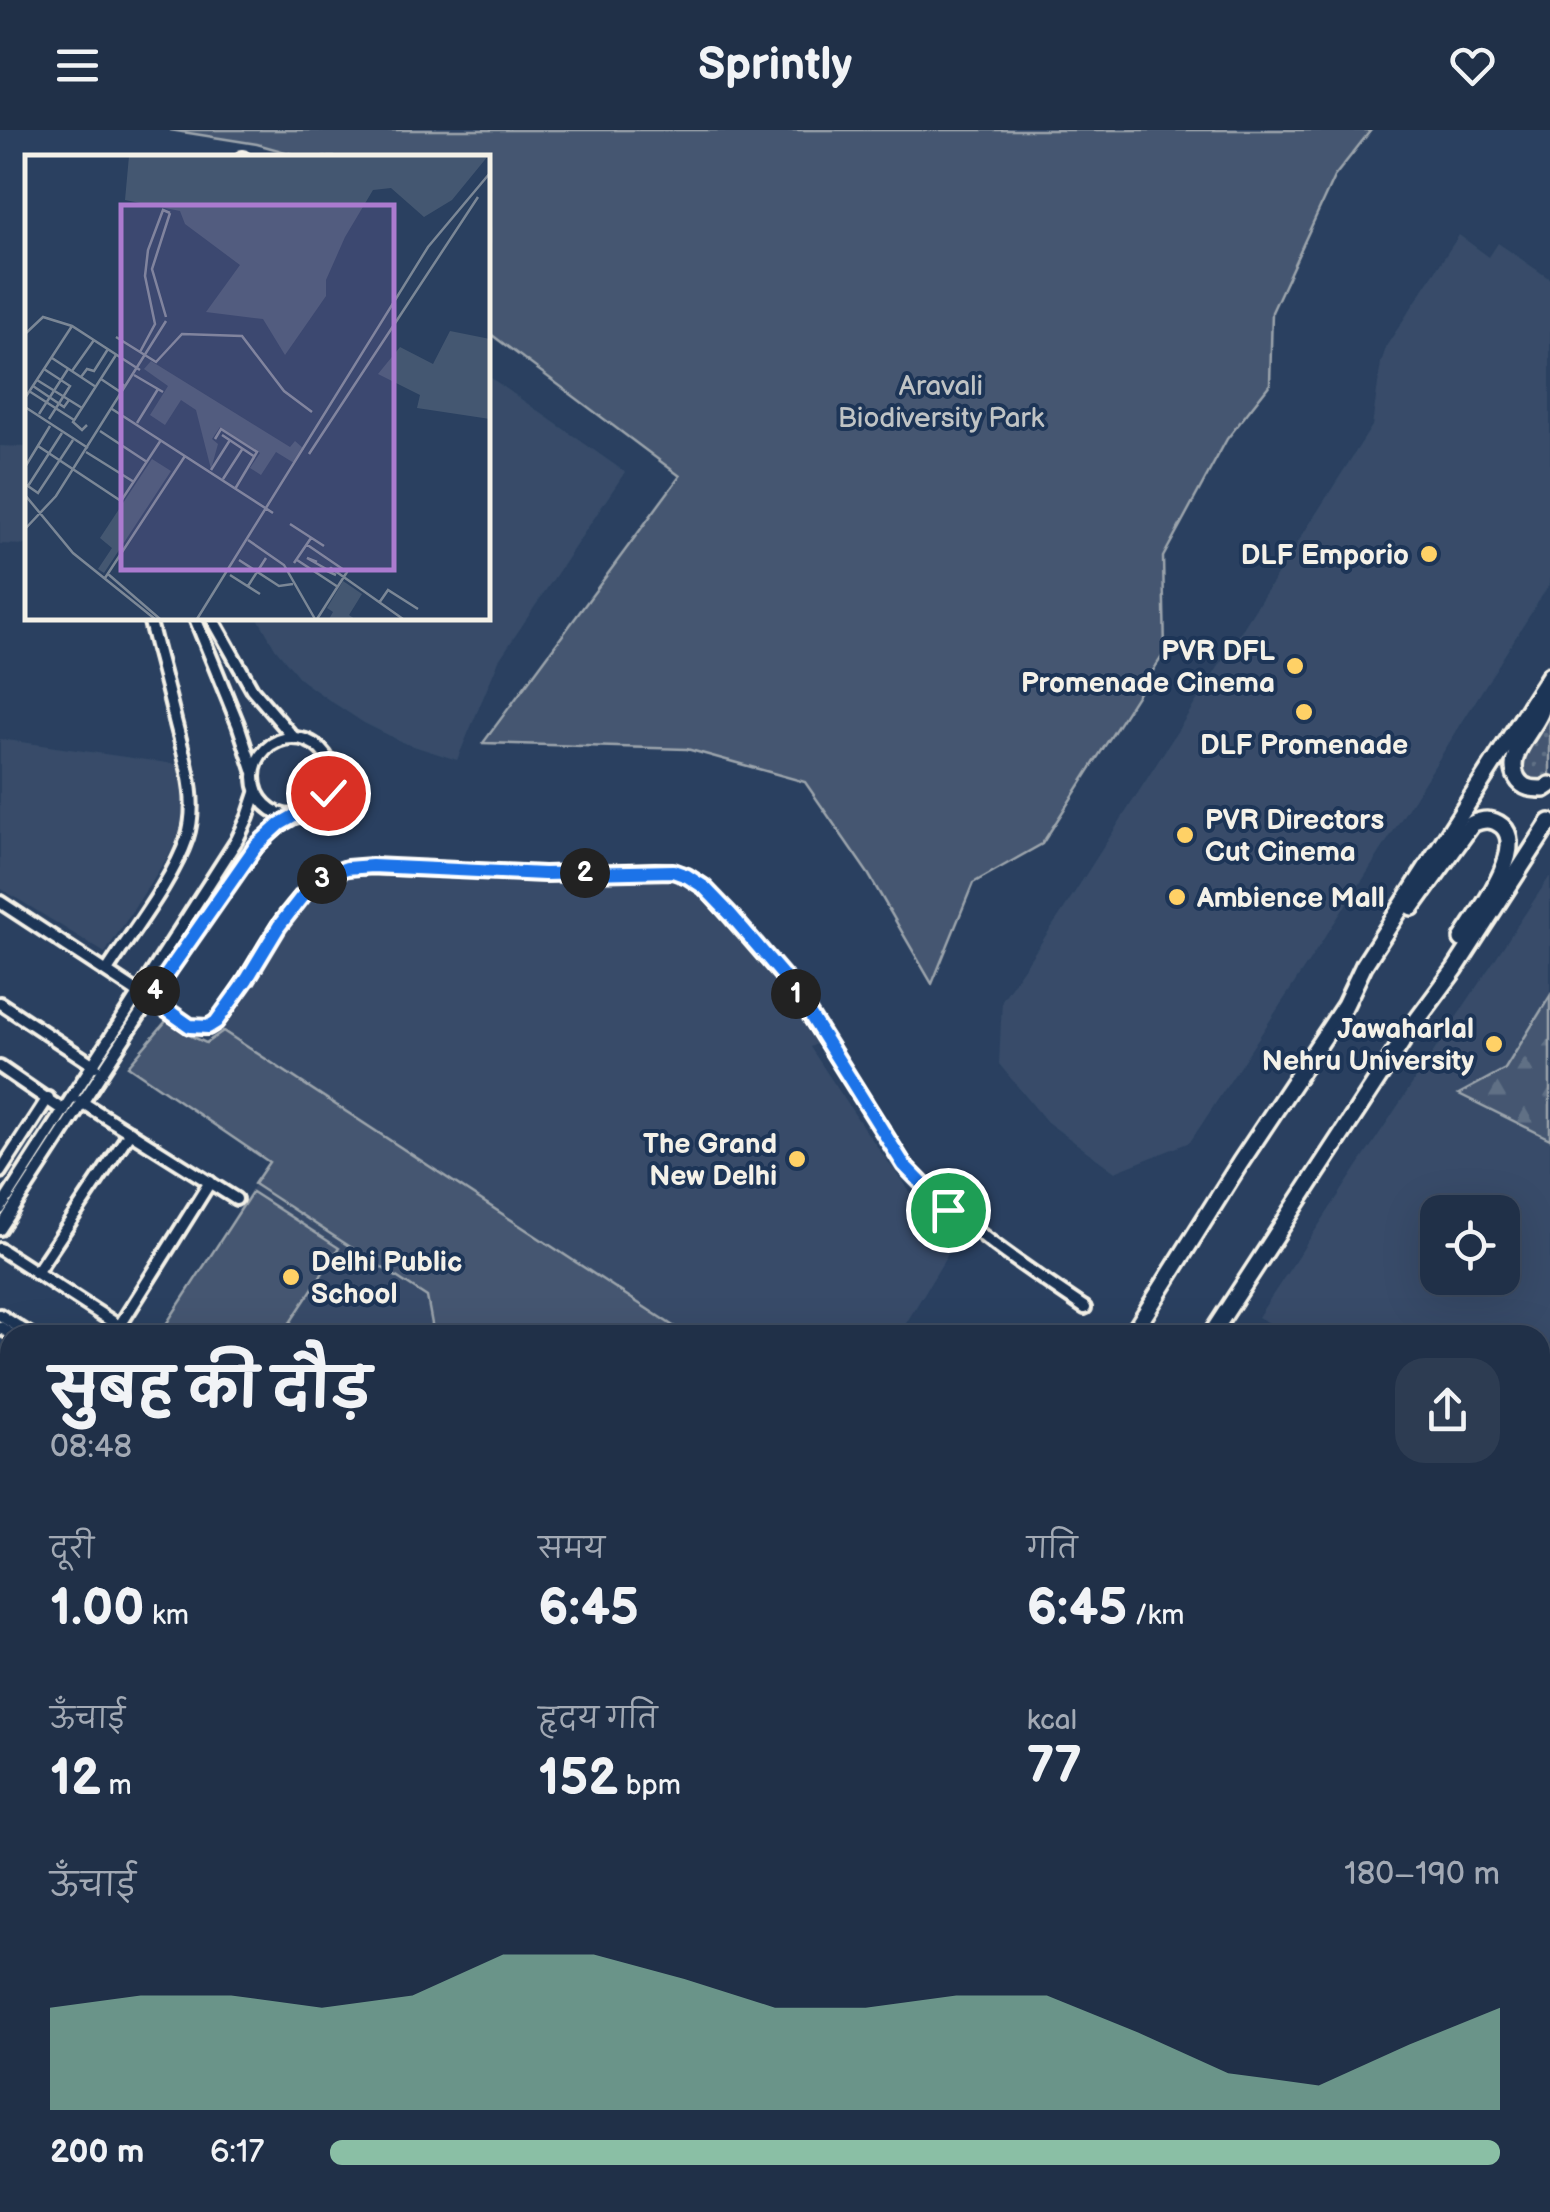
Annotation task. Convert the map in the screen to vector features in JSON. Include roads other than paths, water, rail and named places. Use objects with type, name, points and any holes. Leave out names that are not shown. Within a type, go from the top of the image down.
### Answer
[{"type":"main road","points":[[1549,676],[1540,712],[1513,768],[1518,782],[1526,787],[1544,789],[1550,784]]},
{"type":"main road","points":[[1345,1005],[1364,965],[1549,676]]},
{"type":"main road","points":[[1138,1325],[1240,1163],[1464,833],[1482,819],[1491,820],[1503,827],[1508,836],[1507,863],[1410,1031]]},
{"type":"main road","points":[[1218,1325],[1550,822]]},
{"type":"street","points":[[107,971],[177,862],[190,821],[191,790],[150,620]]},
{"type":"street","points":[[197,620],[254,771]]},
{"type":"street","points":[[213,620],[252,690],[294,738]]},
{"type":"street","points":[[294,738],[310,742],[324,753],[332,778],[328,793],[318,806],[294,816],[269,808],[256,793],[254,771],[267,746],[294,738]]},
{"type":"street","points":[[0,1229],[98,1068],[139,992],[237,840],[256,793]]},
{"type":"street","points":[[98,1068],[246,859],[268,834],[294,816]]},
{"type":"street","points":[[0,902],[190,1026],[208,1027],[216,1022],[307,890],[325,876],[347,868],[544,874],[673,871],[687,876],[704,887],[730,914],[792,986],[904,1165],[927,1190],[980,1236],[1085,1308]]},
{"type":"street","points":[[0,1004],[98,1068]]},
{"type":"street","points":[[0,1068],[64,1111]]},
{"type":"street","points":[[0,1172],[48,1098]]},
{"type":"street","points":[[0,1209],[64,1111],[78,1100]]},
{"type":"street","points":[[78,1100],[236,1199]]},
{"type":"street","points":[[36,1272],[130,1132]]},
{"type":"street","points":[[120,1325],[210,1182]]},
{"type":"street","points":[[0,1249],[108,1325]]},
{"type":"place","name":"DLF Emporio","points":[[1429,554]]},
{"type":"place","name":"PVR DFL Promenade Cinema","points":[[1295,666]]},
{"type":"place","name":"DLF Promenade","points":[[1304,712]]},
{"type":"place","name":"PVR Directors Cut Cinema","points":[[1185,835]]},
{"type":"place","name":"Ambience Mall","points":[[1177,897]]},
{"type":"place","name":"Jawaharlal Nehru University","points":[[1494,1044]]},
{"type":"place","name":"The Grand New Delhi","points":[[797,1159]]},
{"type":"place","name":"Delhi Public School","points":[[291,1277]]},
{"type":"park label","name":"Aravali Biodiversity Park","points":[[941,401]]}]
